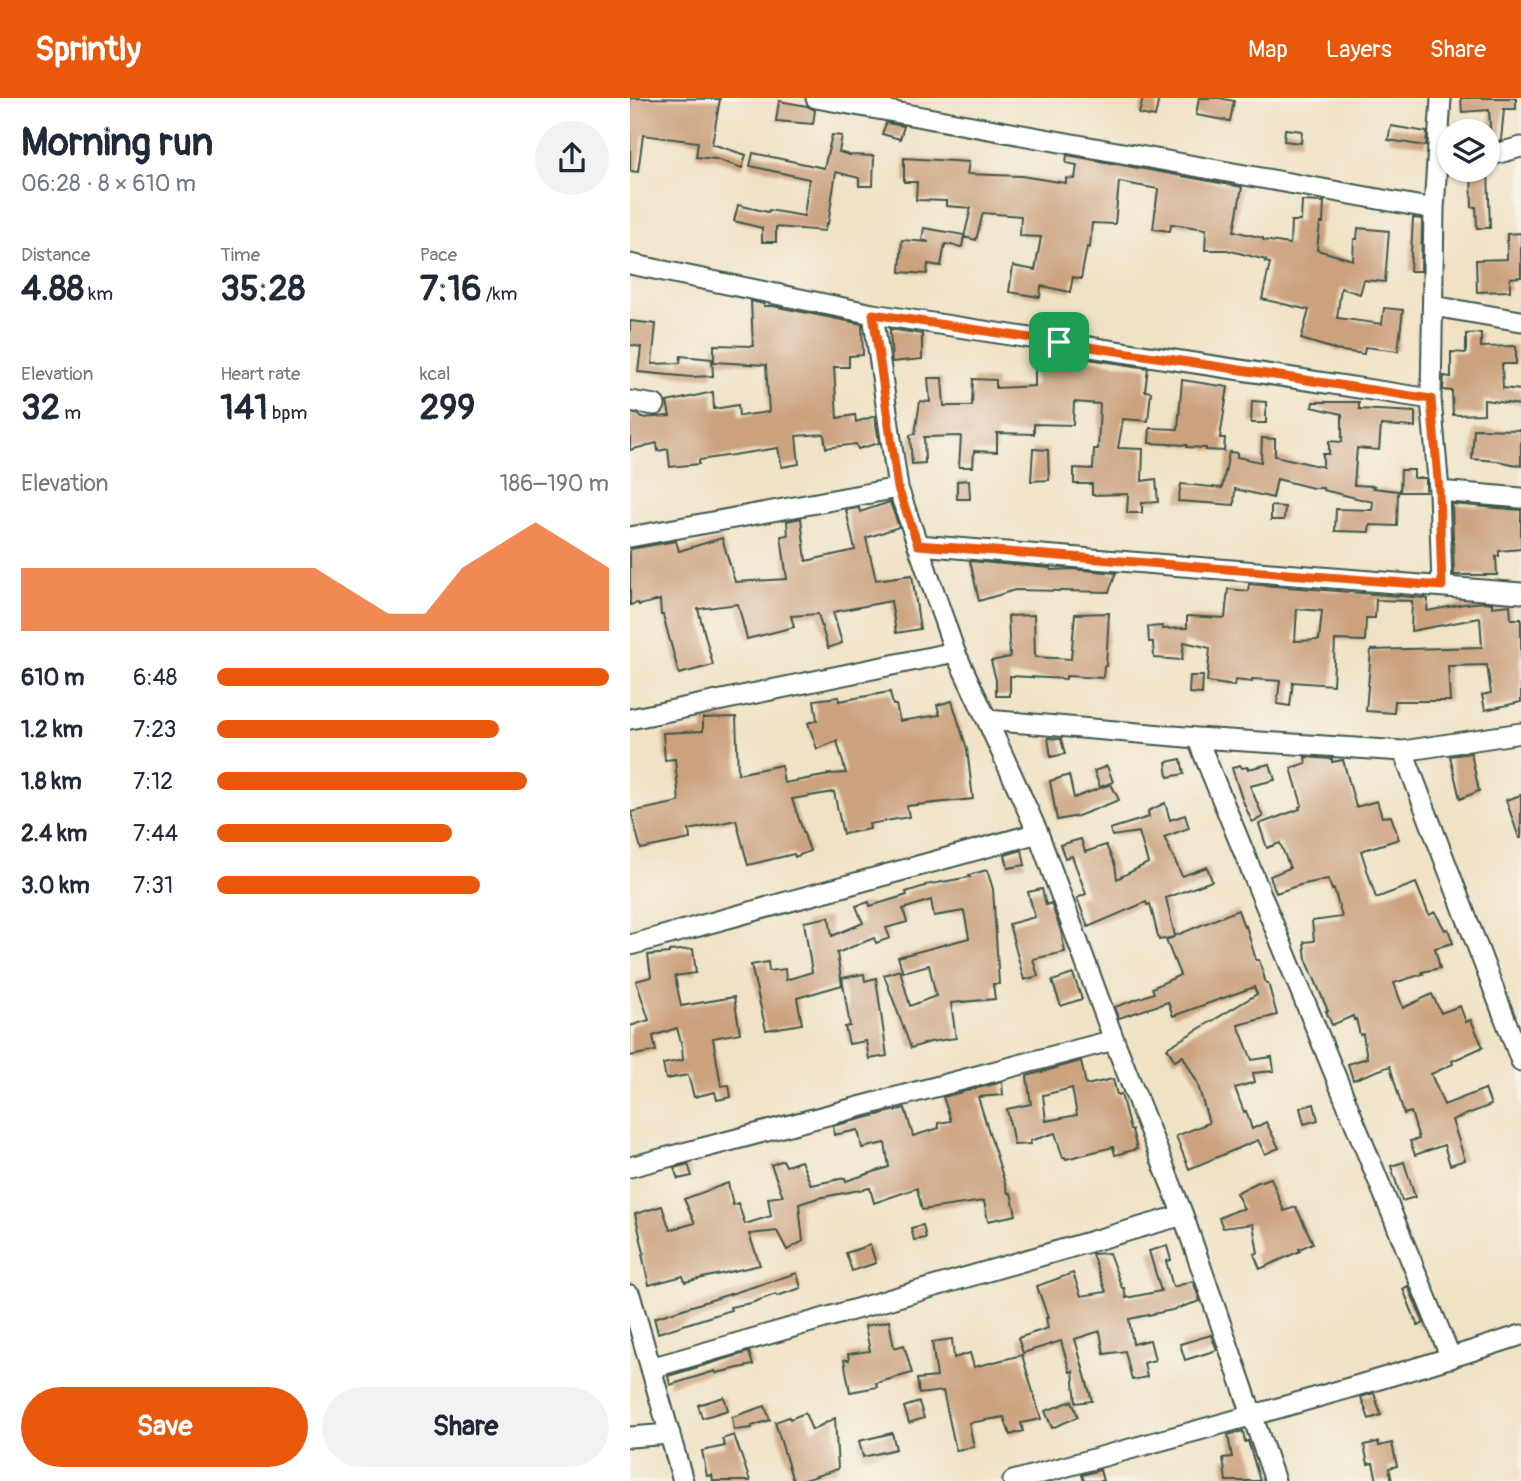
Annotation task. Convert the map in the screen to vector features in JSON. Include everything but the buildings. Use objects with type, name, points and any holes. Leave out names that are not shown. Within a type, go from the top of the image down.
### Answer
[{"type":"street","points":[[816,98],[1434,209]]},
{"type":"street","points":[[1441,98],[1442,119]]},
{"type":"street","points":[[1500,153],[1521,147]]},
{"type":"street","points":[[1440,182],[1434,209],[1431,399],[1439,491],[1442,586]]},
{"type":"street","points":[[630,264],[873,314],[1431,399]]},
{"type":"street","points":[[1433,306],[1521,321]]},
{"type":"street","points":[[873,314],[898,488],[955,652],[1038,833],[1182,1215],[1275,1481]]},
{"type":"street","points":[[630,401],[655,405]]},
{"type":"street","points":[[630,537],[898,488]]},
{"type":"street","points":[[1439,491],[1521,498]]},
{"type":"street","points":[[918,545],[1521,593]]},
{"type":"street","points":[[630,719],[955,652]]},
{"type":"street","points":[[987,720],[1197,738],[1403,751],[1521,733]]},
{"type":"street","points":[[1197,738],[1451,1358]]},
{"type":"street","points":[[1403,751],[1521,1061]]},
{"type":"street","points":[[630,945],[1038,833]]},
{"type":"street","points":[[630,1167],[1114,1040]]},
{"type":"street","points":[[651,1368],[1182,1215]]},
{"type":"street","points":[[630,1295],[684,1481]]},
{"type":"street","points":[[1013,1481],[1253,1415],[1521,1335]]},
{"type":"street","points":[[630,1437],[670,1434]]},
{"type":"route","points":[[873,314],[1059,342],[1431,399],[1439,491],[1442,586],[918,545],[898,488],[873,314]]}]
